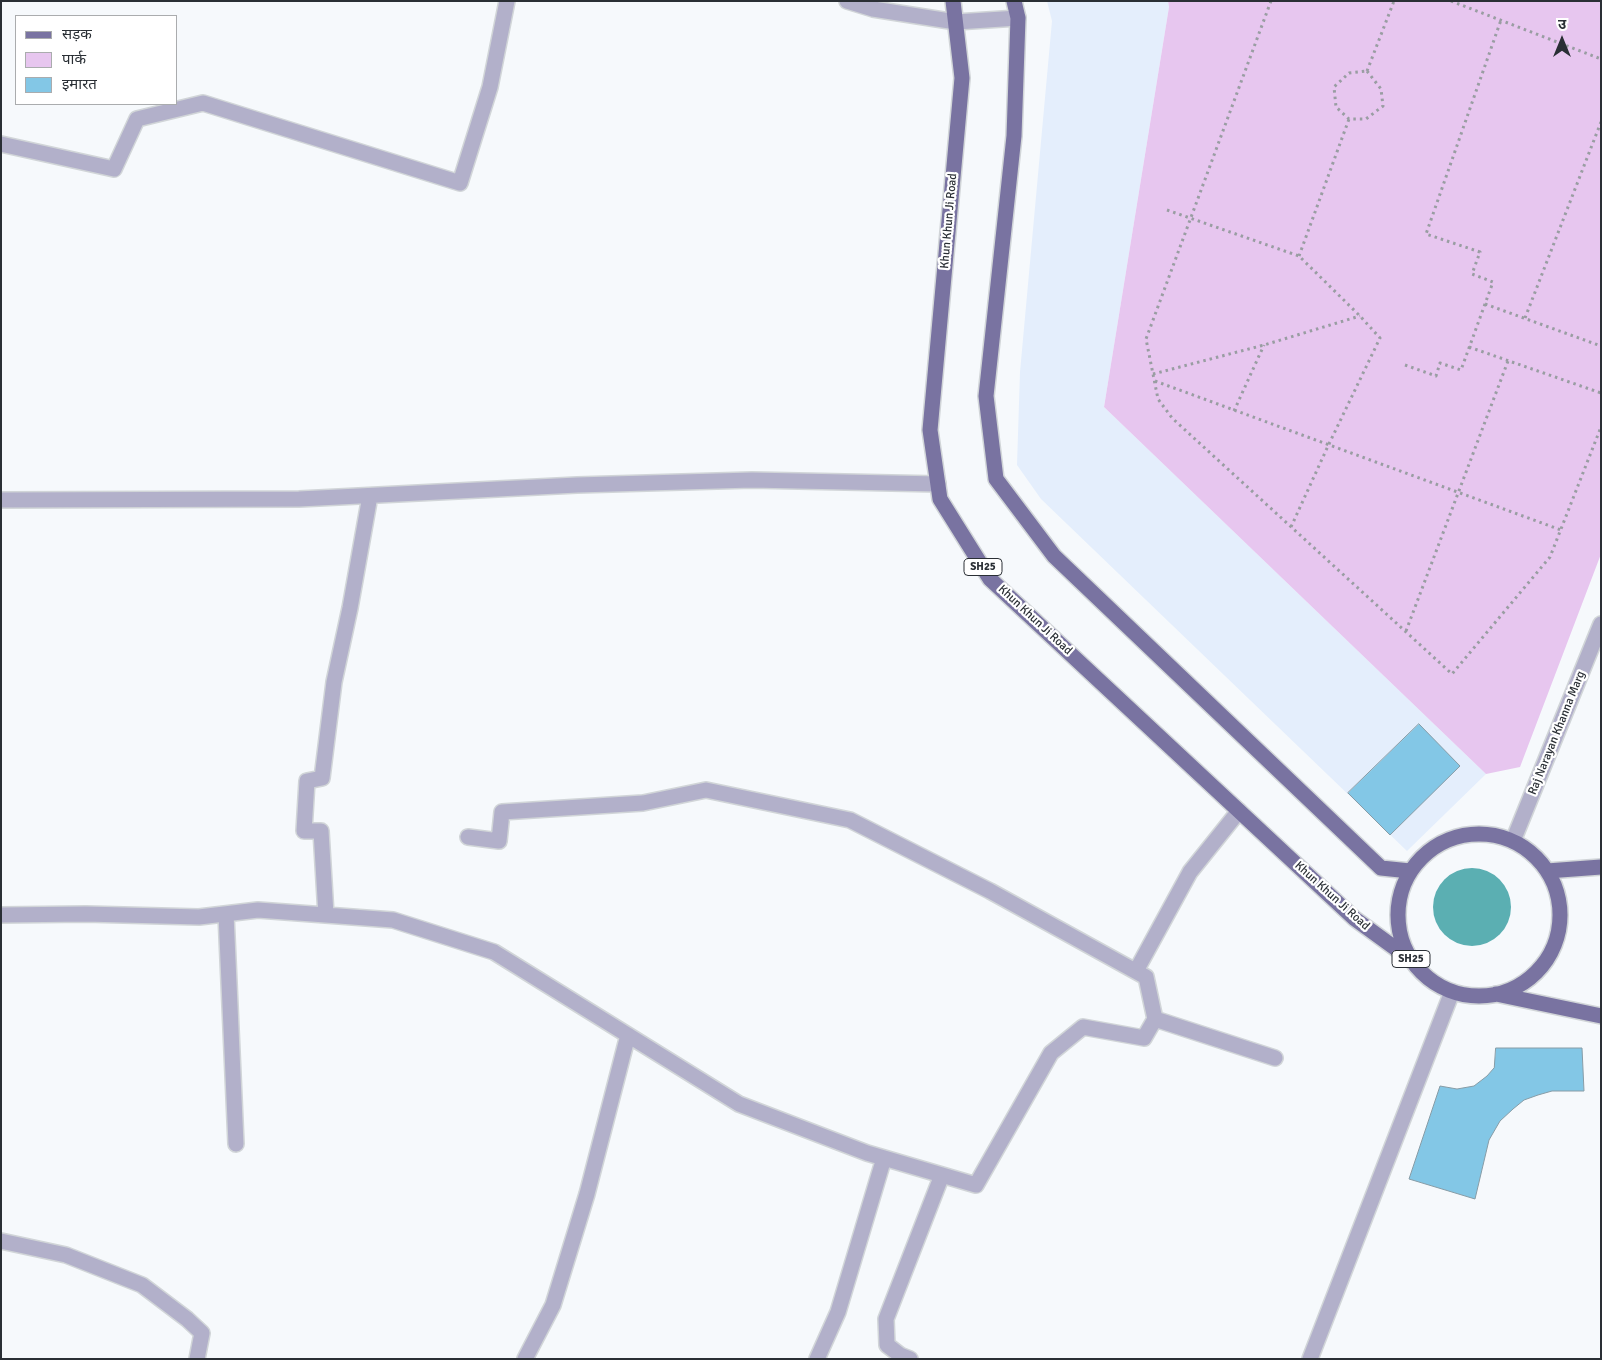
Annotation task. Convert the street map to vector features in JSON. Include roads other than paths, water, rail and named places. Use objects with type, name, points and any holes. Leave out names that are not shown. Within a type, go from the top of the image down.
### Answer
[{"type":"main road","name":"Khun Khun Ji Road","points":[[953,1],[962,78],[930,430],[940,499],[990,579],[1355,919],[1410,959]]},
{"type":"main road","points":[[1014,1],[1018,18],[1014,136],[986,396],[996,479],[1054,556],[1381,868],[1410,871]]},
{"type":"main road","name":"SH25","points":[[1468,834],[1495,836],[1513,841],[1529,851],[1547,871],[1559,899],[1558,932],[1554,946],[1545,962],[1522,983],[1496,994],[1473,997],[1452,992],[1430,980],[1410,959],[1398,930],[1399,898],[1410,871],[1434,847],[1468,834]]},
{"type":"main road","points":[[1547,871],[1601,867]]},
{"type":"main road","name":"SH25","points":[[1496,994],[1601,1016]]},
{"type":"street","points":[[1,144],[114,169],[137,119],[203,103],[460,183],[490,87],[507,1]]},
{"type":"street","points":[[847,1],[873,9],[956,22],[1018,18]]},
{"type":"street","points":[[1,500],[299,499],[577,485],[752,480],[938,484]]},
{"type":"street","points":[[326,915],[321,831],[304,831],[307,781],[322,778],[334,682],[350,608],[370,496]]},
{"type":"street","name":"Raj Narayan Khanna Marg","points":[[1513,841],[1601,624]]},
{"type":"street","points":[[1,915],[86,914],[199,917],[258,910],[393,920],[494,952],[739,1104],[884,1158],[976,1185],[1051,1053],[1083,1027],[1144,1038],[1155,1019],[1146,977],[990,891],[850,820],[706,790],[643,803],[502,812],[499,841],[468,837]]},
{"type":"street","points":[[1136,971],[1190,872],[1239,811]]},
{"type":"street","points":[[226,914],[236,1144]]},
{"type":"street","points":[[1310,1359],[1452,992]]},
{"type":"street","points":[[1155,1019],[1275,1058]]},
{"type":"street","points":[[525,1359],[552,1305],[587,1194],[628,1036]]},
{"type":"street","points":[[817,1359],[838,1312],[884,1158]]},
{"type":"street","points":[[910,1359],[887,1345],[886,1319],[942,1175]]},
{"type":"street","points":[[1,1242],[66,1255],[142,1285],[187,1319],[202,1333],[197,1359]]},
{"type":"water","points":[[1472,868],[1487,871],[1504,885],[1508,892],[1511,907],[1508,922],[1494,939],[1487,943],[1472,946],[1457,943],[1440,929],[1436,922],[1433,907],[1436,892],[1450,875],[1457,871]]}]
